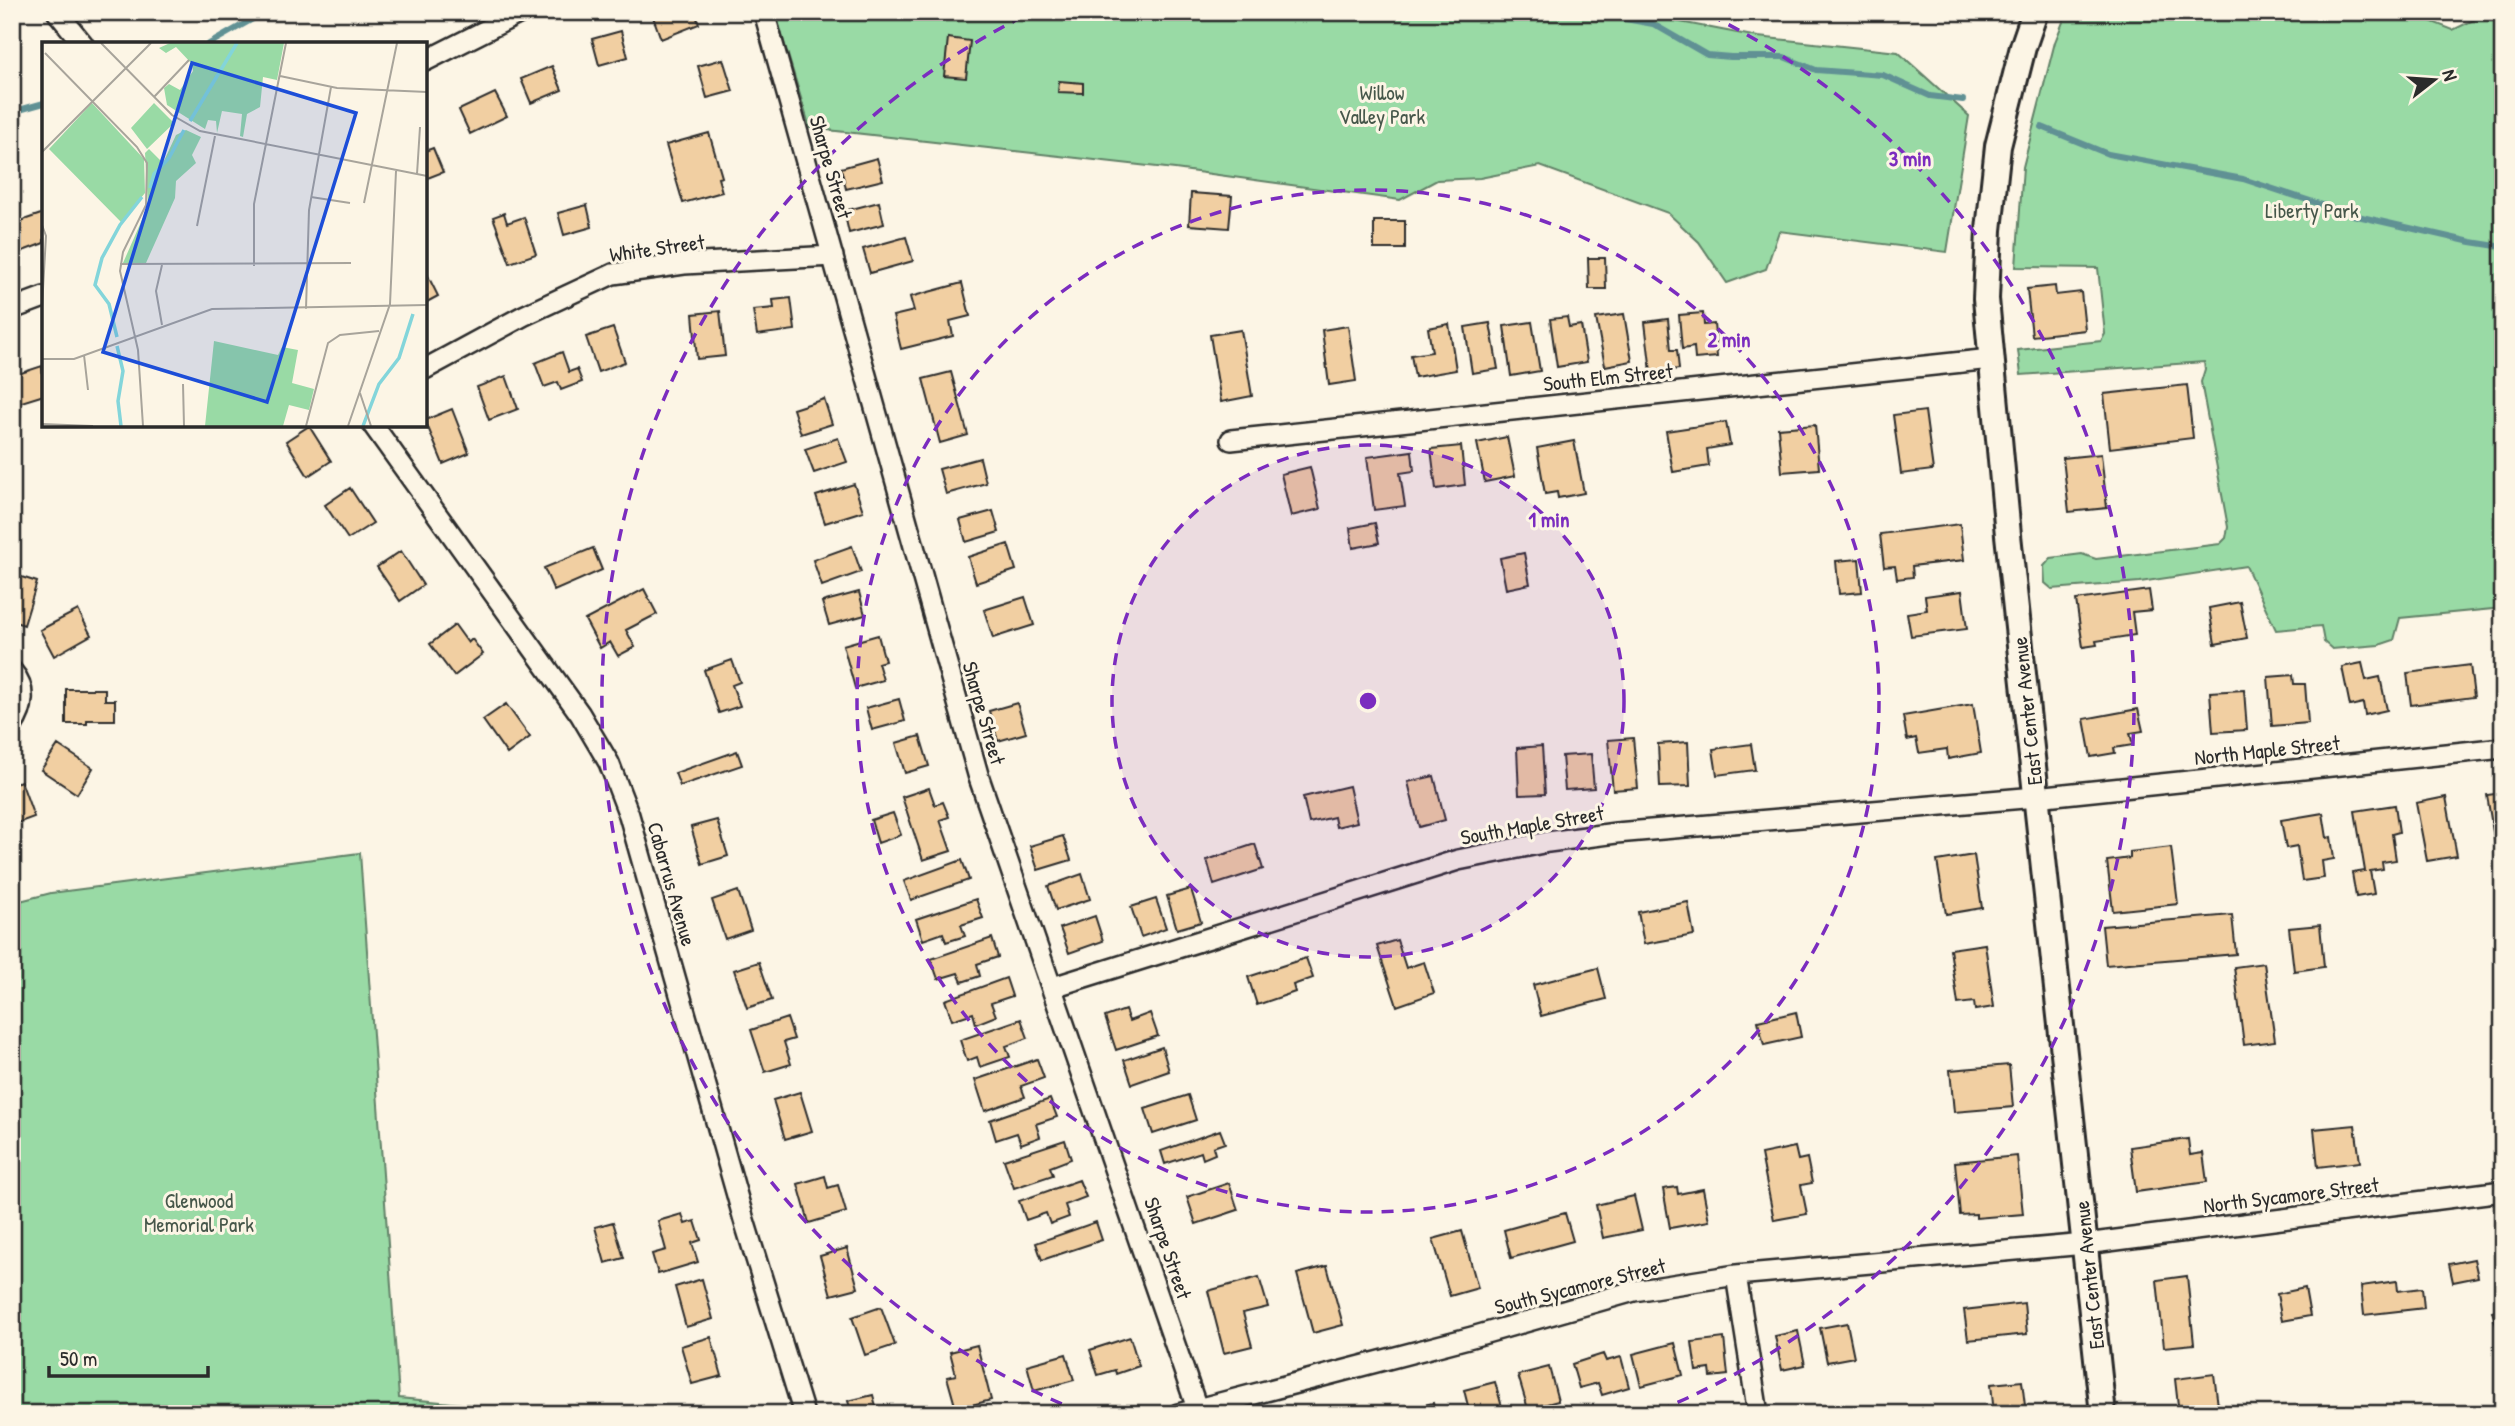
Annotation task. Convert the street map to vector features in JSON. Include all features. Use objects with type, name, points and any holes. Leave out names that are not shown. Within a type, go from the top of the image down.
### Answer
[{"type":"street","points":[[57,12],[81,42]]},
{"type":"street","points":[[427,60],[522,12]]},
{"type":"street","name":"Sharpe Street","points":[[764,12],[964,730],[1198,1411]]},
{"type":"street","name":"East Center Avenue","points":[[2035,12],[2023,47],[1998,146],[1989,230],[1986,299],[2036,797],[2104,1414]]},
{"type":"street","name":"White Street","points":[[427,368],[523,316],[613,274],[684,264],[833,256]]},
{"type":"street","points":[[12,309],[42,298]]},
{"type":"street","name":"South Elm Street","points":[[1231,440],[1991,359]]},
{"type":"street","name":"Cabarrus Avenue","points":[[374,427],[580,714],[609,762],[629,815],[744,1220],[804,1414]]},
{"type":"street","points":[[12,671],[22,688],[23,702],[19,716],[12,726]]},
{"type":"street","name":"North Maple Street","points":[[2036,797],[2503,748]]},
{"type":"street","name":"South Maple Street","points":[[1053,987],[1458,860],[1548,842],[1616,833],[2036,797]]},
{"type":"street","name":"North Sycamore Street","points":[[2085,1244],[2503,1191]]},
{"type":"street","name":"South Sycamore Street","points":[[1178,1414],[1198,1411],[1634,1291],[1736,1275],[2085,1244]]},
{"type":"street","points":[[1736,1275],[1759,1414]]},
{"type":"green space","name":"Willow Valley Park","points":[[775,12],[1646,12],[1644,15],[1758,37],[1898,52],[1969,116],[1947,252],[1779,231],[1766,269],[1727,283],[1699,242],[1668,213],[1540,166],[1480,178],[1437,180],[1400,200],[1175,169],[810,128]]},
{"type":"green space","name":"Liberty Park","points":[[2067,12],[2407,12],[2453,30],[2490,12],[2503,12],[2503,608],[2400,618],[2394,640],[2379,645],[2332,649],[2324,642],[2321,626],[2276,630],[2246,566],[2140,582],[2052,589],[2045,583],[2044,566],[2051,558],[2082,554],[2096,559],[2220,544],[2226,538],[2228,527],[2201,382],[2204,362],[2021,375],[2018,350],[2101,341],[2105,334],[2098,268],[2016,267],[2023,167],[2055,42]]},
{"type":"green space","name":"Glenwood Memorial Park","points":[[360,853],[399,1398],[472,1405],[473,1414],[12,1414],[12,903],[51,893]]},
{"type":"building","points":[[695,12],[699,24],[661,39],[652,14]]},
{"type":"building","points":[[621,31],[628,57],[599,65],[592,39]]},
{"type":"building","points":[[948,38],[970,41],[966,78],[944,76]]},
{"type":"building","points":[[723,59],[733,91],[707,98],[698,66]]},
{"type":"building","points":[[552,66],[562,90],[531,103],[521,79]]},
{"type":"building","points":[[1059,81],[1083,83],[1083,93],[1058,92]]},
{"type":"building","points":[[495,93],[507,116],[470,134],[459,110]]},
{"type":"building","points":[[709,133],[722,177],[718,178],[722,192],[683,203],[666,145]]},
{"type":"building","points":[[433,148],[443,172],[427,178],[427,150]]},
{"type":"building","points":[[877,158],[883,180],[846,189],[841,168]]},
{"type":"building","points":[[1191,193],[1232,196],[1229,228],[1189,225]]},
{"type":"building","points":[[879,202],[884,224],[849,233],[844,211]]},
{"type":"building","points":[[587,205],[592,227],[564,235],[558,213]]},
{"type":"building","points":[[504,213],[507,223],[524,217],[536,254],[510,263],[493,217]]},
{"type":"building","points":[[42,214],[42,244],[15,254],[12,247],[12,224]]},
{"type":"building","points":[[1374,221],[1405,221],[1405,249],[1374,249]]},
{"type":"building","points":[[906,237],[913,261],[870,273],[863,249]]},
{"type":"building","points":[[1588,258],[1605,258],[1606,289],[1589,289]]},
{"type":"building","points":[[427,274],[438,296],[427,302]]},
{"type":"building","points":[[962,283],[970,316],[950,321],[953,336],[901,349],[893,316],[914,311],[910,297]]},
{"type":"building","points":[[2055,286],[2056,295],[2081,292],[2085,330],[2032,336],[2027,289]]},
{"type":"building","points":[[791,298],[795,330],[757,335],[753,310],[774,308],[773,300]]},
{"type":"building","points":[[720,311],[725,356],[697,359],[693,314]]},
{"type":"building","points":[[1703,313],[1704,325],[1714,324],[1717,357],[1695,359],[1694,347],[1682,349],[1679,315]]},
{"type":"building","points":[[1624,314],[1632,361],[1605,366],[1596,318]]},
{"type":"building","points":[[1567,317],[1569,327],[1581,325],[1587,362],[1557,367],[1550,319]]},
{"type":"building","points":[[1668,319],[1671,350],[1677,350],[1679,369],[1651,372],[1645,322]]},
{"type":"building","points":[[1532,322],[1540,371],[1511,376],[1504,326]]},
{"type":"building","points":[[1490,323],[1498,369],[1472,373],[1465,327]]},
{"type":"building","points":[[1449,324],[1456,370],[1415,377],[1411,355],[1432,352],[1428,328]]},
{"type":"building","points":[[1348,326],[1356,381],[1329,385],[1322,330]]},
{"type":"building","points":[[613,328],[625,362],[598,372],[586,337]]},
{"type":"building","points":[[1241,330],[1252,396],[1221,402],[1210,335]]},
{"type":"building","points":[[562,352],[569,372],[577,369],[582,382],[561,390],[558,382],[544,387],[535,363]]},
{"type":"building","points":[[42,366],[42,396],[12,405],[12,376]]},
{"type":"building","points":[[951,372],[968,435],[940,443],[923,379]]},
{"type":"building","points":[[506,376],[518,409],[489,420],[477,387]]},
{"type":"building","points":[[2187,385],[2193,438],[2110,448],[2104,394]]},
{"type":"building","points":[[824,399],[832,424],[801,434],[793,409]]},
{"type":"building","points":[[452,409],[469,453],[443,464],[427,419]]},
{"type":"building","points":[[1925,411],[1933,470],[1901,474],[1893,415]]},
{"type":"building","points":[[1726,422],[1730,445],[1707,449],[1709,466],[1673,472],[1666,431]]},
{"type":"building","points":[[1815,425],[1819,469],[1782,472],[1778,428]]},
{"type":"building","points":[[310,427],[331,461],[308,476],[286,441]]},
{"type":"building","points":[[1507,437],[1515,476],[1485,482],[1477,443]]},
{"type":"building","points":[[838,438],[847,462],[814,473],[805,449]]},
{"type":"building","points":[[1574,441],[1584,493],[1558,498],[1557,492],[1545,494],[1537,448]]},
{"type":"building","points":[[1461,446],[1465,485],[1436,489],[1431,449]]},
{"type":"building","points":[[1412,451],[1414,471],[1400,473],[1405,506],[1374,510],[1367,457]]},
{"type":"building","points":[[2101,454],[2107,508],[2069,512],[2063,458]]},
{"type":"building","points":[[980,458],[986,483],[946,494],[939,469]]},
{"type":"building","points":[[1310,467],[1320,509],[1291,516],[1281,474]]},
{"type":"building","points":[[854,484],[863,511],[825,523],[816,496]]},
{"type":"building","points":[[350,488],[373,523],[348,539],[325,505]]},
{"type":"building","points":[[993,511],[999,532],[966,542],[960,520]]},
{"type":"building","points":[[1375,523],[1379,543],[1353,548],[1350,528]]},
{"type":"building","points":[[1960,524],[1964,560],[1912,566],[1913,577],[1897,579],[1895,566],[1884,567],[1880,534]]},
{"type":"building","points":[[1008,544],[1016,570],[976,583],[968,557]]},
{"type":"building","points":[[852,546],[861,572],[822,586],[813,560]]},
{"type":"building","points":[[593,548],[602,570],[554,591],[544,568]]},
{"type":"building","points":[[401,551],[423,585],[400,601],[377,567]]},
{"type":"building","points":[[1524,553],[1530,584],[1506,589],[1500,558]]},
{"type":"building","points":[[1859,559],[1862,592],[1839,594],[1836,561]]},
{"type":"building","points":[[12,574],[37,582],[24,625],[12,621]]},
{"type":"building","points":[[644,589],[657,614],[626,630],[635,647],[618,656],[610,642],[600,648],[585,620]]},
{"type":"building","points":[[2149,590],[2152,610],[2132,612],[2135,635],[2096,641],[2097,645],[2083,647],[2076,600]]},
{"type":"building","points":[[1962,591],[1967,629],[1911,636],[1907,613],[1927,610],[1925,596]]},
{"type":"building","points":[[859,592],[865,615],[829,625],[822,602]]},
{"type":"building","points":[[1025,597],[1034,625],[993,638],[984,610]]},
{"type":"building","points":[[2240,602],[2247,638],[2215,644],[2209,608]]},
{"type":"building","points":[[78,610],[91,635],[54,656],[40,630]]},
{"type":"building","points":[[455,625],[468,643],[472,639],[483,654],[454,676],[430,644]]},
{"type":"building","points":[[878,635],[885,661],[878,663],[883,680],[855,688],[843,645]]},
{"type":"building","points":[[732,660],[740,682],[732,685],[740,706],[719,713],[704,670]]},
{"type":"building","points":[[2362,663],[2366,680],[2380,677],[2387,710],[2365,715],[2363,703],[2350,706],[2342,667]]},
{"type":"building","points":[[2470,665],[2474,697],[2411,705],[2407,673]]},
{"type":"building","points":[[2293,675],[2294,684],[2305,684],[2308,723],[2272,726],[2268,677]]},
{"type":"building","points":[[66,689],[105,689],[105,700],[115,700],[115,720],[87,720],[87,724],[66,724]]},
{"type":"building","points":[[2244,690],[2247,730],[2213,732],[2210,692]]},
{"type":"building","points":[[899,699],[905,721],[872,730],[866,708]]},
{"type":"building","points":[[1017,703],[1026,733],[998,741],[989,711]]},
{"type":"building","points":[[506,704],[530,737],[507,754],[483,720]]},
{"type":"building","points":[[1973,704],[1981,753],[1948,759],[1947,749],[1919,753],[1916,738],[1907,740],[1903,716]]},
{"type":"building","points":[[2138,709],[2143,731],[2130,733],[2133,745],[2114,748],[2115,753],[2091,757],[2084,719]]},
{"type":"building","points":[[920,736],[929,766],[905,773],[896,743]]},
{"type":"building","points":[[1633,738],[1638,788],[1613,790],[1608,740]]},
{"type":"building","points":[[1688,742],[1690,786],[1660,787],[1658,744]]},
{"type":"building","points":[[1751,744],[1755,770],[1717,775],[1713,749]]},
{"type":"building","points":[[58,745],[93,768],[77,794],[41,770]]},
{"type":"building","points":[[1542,746],[1545,794],[1519,795],[1517,748]]},
{"type":"building","points":[[737,751],[742,765],[680,786],[675,773]]},
{"type":"building","points":[[1591,754],[1594,788],[1565,790],[1562,756]]},
{"type":"building","points":[[1434,776],[1445,820],[1419,827],[1408,782]]},
{"type":"building","points":[[21,781],[34,817],[12,825],[12,784]]},
{"type":"building","points":[[1349,786],[1357,822],[1336,827],[1334,817],[1309,823],[1303,797]]},
{"type":"building","points":[[929,788],[935,805],[943,802],[949,817],[940,820],[951,851],[923,860],[902,797]]},
{"type":"building","points":[[2503,793],[2503,849],[2496,850],[2487,795]]},
{"type":"building","points":[[2446,797],[2457,856],[2427,861],[2416,803]]},
{"type":"building","points":[[2395,805],[2399,832],[2392,834],[2396,860],[2382,862],[2383,869],[2370,871],[2374,894],[2356,897],[2352,873],[2365,871],[2355,811]]},
{"type":"building","points":[[893,813],[901,835],[878,843],[871,820]]},
{"type":"building","points":[[2323,813],[2327,838],[2331,837],[2334,859],[2322,861],[2324,878],[2302,881],[2297,846],[2286,848],[2281,820]]},
{"type":"building","points":[[717,820],[728,856],[702,864],[691,827]]},
{"type":"building","points":[[1063,836],[1071,860],[1038,870],[1030,846]]},
{"type":"building","points":[[1255,844],[1263,869],[1214,885],[1207,860]]},
{"type":"building","points":[[2171,847],[2178,904],[2113,911],[2107,861],[2130,858],[2130,852]]},
{"type":"building","points":[[1974,855],[1982,908],[1946,914],[1937,861]]},
{"type":"building","points":[[962,860],[969,880],[911,900],[904,881]]},
{"type":"building","points":[[1082,874],[1090,899],[1056,910],[1048,886]]},
{"type":"building","points":[[1191,889],[1201,922],[1177,929],[1167,896]]},
{"type":"building","points":[[738,891],[751,930],[725,939],[712,900]]},
{"type":"building","points":[[976,899],[983,918],[961,925],[965,936],[946,942],[943,933],[923,940],[916,919]]},
{"type":"building","points":[[1156,899],[1166,928],[1141,937],[1131,907]]},
{"type":"building","points":[[1688,902],[1694,935],[1644,944],[1638,912]]},
{"type":"building","points":[[2232,915],[2236,954],[2106,965],[2102,926]]},
{"type":"building","points":[[1095,916],[1103,941],[1069,953],[1060,928]]},
{"type":"building","points":[[2320,925],[2324,967],[2294,971],[2289,928]]},
{"type":"building","points":[[992,938],[998,957],[977,964],[980,976],[962,982],[958,973],[938,979],[931,959]]},
{"type":"building","points":[[1397,940],[1406,968],[1424,962],[1434,993],[1397,1006],[1377,946]]},
{"type":"building","points":[[1985,944],[1994,1007],[1975,1010],[1974,1002],[1958,1004],[1950,949]]},
{"type":"building","points":[[1306,958],[1313,978],[1293,985],[1295,992],[1257,1005],[1248,977]]},
{"type":"building","points":[[759,962],[772,1000],[747,1008],[734,970]]},
{"type":"building","points":[[2264,963],[2275,1041],[2244,1045],[2234,967]]},
{"type":"building","points":[[1598,968],[1606,999],[1541,1016],[1533,985]]},
{"type":"building","points":[[1006,978],[1012,996],[991,1003],[996,1016],[976,1024],[973,1013],[952,1020],[945,1000]]},
{"type":"building","points":[[1125,1010],[1129,1021],[1150,1013],[1158,1036],[1116,1050],[1105,1017]]},
{"type":"building","points":[[1796,1012],[1801,1037],[1764,1045],[1758,1021]]},
{"type":"building","points":[[787,1018],[794,1039],[784,1042],[791,1064],[765,1072],[751,1030]]},
{"type":"building","points":[[1021,1019],[1028,1038],[1006,1046],[1010,1057],[980,1067],[977,1057],[967,1061],[960,1040]]},
{"type":"building","points":[[1162,1047],[1169,1071],[1132,1084],[1124,1060]]},
{"type":"building","points":[[1037,1059],[1044,1078],[1021,1086],[1025,1097],[985,1111],[975,1080]]},
{"type":"building","points":[[2009,1065],[2013,1107],[1954,1112],[1950,1070]]},
{"type":"building","points":[[800,1092],[812,1131],[785,1139],[773,1100]]},
{"type":"building","points":[[1188,1095],[1196,1120],[1153,1134],[1145,1109]]},
{"type":"building","points":[[1050,1099],[1057,1117],[1036,1124],[1040,1137],[1021,1144],[1017,1133],[996,1140],[990,1120]]},
{"type":"building","points":[[2355,1125],[2360,1162],[2318,1167],[2314,1129]]},
{"type":"building","points":[[1220,1130],[1225,1143],[1213,1147],[1215,1154],[1203,1159],[1201,1152],[1165,1164],[1161,1151]]},
{"type":"building","points":[[2188,1139],[2190,1155],[2203,1153],[2207,1182],[2136,1192],[2130,1147]]},
{"type":"building","points":[[1065,1140],[1071,1159],[1050,1167],[1053,1175],[1014,1188],[1004,1160]]},
{"type":"building","points":[[1795,1147],[1798,1160],[1807,1158],[1812,1183],[1801,1185],[1807,1214],[1774,1220],[1761,1154]]},
{"type":"building","points":[[2017,1156],[2023,1214],[1976,1218],[1976,1214],[1960,1215],[1955,1162]]},
{"type":"building","points":[[825,1176],[828,1188],[838,1185],[846,1212],[809,1223],[798,1184]]},
{"type":"building","points":[[1079,1180],[1086,1197],[1065,1205],[1069,1217],[1050,1224],[1046,1213],[1026,1220],[1019,1201]]},
{"type":"building","points":[[1229,1183],[1238,1210],[1196,1224],[1187,1197]]},
{"type":"building","points":[[1677,1187],[1678,1194],[1703,1189],[1709,1221],[1670,1228],[1663,1189]]},
{"type":"building","points":[[1634,1196],[1642,1230],[1603,1238],[1596,1205]]},
{"type":"building","points":[[1565,1213],[1573,1241],[1511,1258],[1504,1230]]},
{"type":"building","points":[[682,1214],[685,1224],[695,1221],[701,1240],[692,1243],[698,1262],[658,1274],[652,1254],[666,1250],[658,1221]]},
{"type":"building","points":[[613,1222],[624,1258],[605,1263],[595,1227]]},
{"type":"building","points":[[1096,1222],[1102,1240],[1042,1260],[1036,1243]]},
{"type":"building","points":[[1462,1231],[1478,1288],[1450,1296],[1433,1239]]},
{"type":"building","points":[[847,1248],[858,1288],[831,1295],[820,1256]]},
{"type":"building","points":[[2474,1259],[2478,1277],[2453,1282],[2449,1264]]},
{"type":"building","points":[[1327,1266],[1343,1325],[1313,1333],[1297,1274]]},
{"type":"building","points":[[2187,1276],[2194,1344],[2164,1347],[2157,1280]]},
{"type":"building","points":[[1259,1277],[1268,1307],[1243,1313],[1252,1346],[1224,1353],[1208,1291]]},
{"type":"building","points":[[702,1279],[713,1319],[686,1327],[675,1287]]},
{"type":"building","points":[[2397,1281],[2398,1291],[2422,1288],[2424,1308],[2364,1315],[2361,1286]]},
{"type":"building","points":[[2305,1288],[2310,1316],[2282,1321],[2277,1294]]},
{"type":"building","points":[[2024,1303],[2027,1334],[1968,1340],[1964,1310]]},
{"type":"building","points":[[881,1307],[895,1345],[865,1355],[852,1317]]},
{"type":"building","points":[[2503,1308],[2503,1331],[2498,1332],[2492,1311]]},
{"type":"building","points":[[1847,1323],[1854,1357],[1827,1362],[1820,1328]]},
{"type":"building","points":[[1798,1331],[1805,1365],[1782,1370],[1775,1336]]},
{"type":"building","points":[[711,1337],[722,1376],[692,1384],[681,1346]]},
{"type":"building","points":[[1130,1337],[1139,1366],[1116,1374],[1115,1370],[1098,1375],[1090,1350]]},
{"type":"building","points":[[1724,1338],[1728,1375],[1711,1377],[1710,1369],[1696,1371],[1692,1342]]},
{"type":"building","points":[[1675,1343],[1683,1375],[1641,1386],[1633,1354]]},
{"type":"building","points":[[977,1345],[991,1400],[956,1409],[947,1377],[956,1375],[950,1352]]},
{"type":"building","points":[[1066,1354],[1074,1380],[1034,1391],[1027,1365]]},
{"type":"building","points":[[1603,1354],[1606,1361],[1621,1357],[1629,1387],[1602,1395],[1598,1383],[1579,1388],[1572,1364]]},
{"type":"building","points":[[1549,1367],[1558,1401],[1528,1409],[1518,1375]]},
{"type":"building","points":[[2214,1374],[2219,1414],[2179,1414],[2175,1379]]},
{"type":"building","points":[[2022,1381],[2026,1414],[1994,1414],[1991,1384]]},
{"type":"building","points":[[1495,1382],[1504,1414],[1470,1414],[1464,1390]]},
{"type":"building","points":[[873,1395],[878,1414],[852,1414],[848,1401]]},
{"type":"building","points":[[1433,1403],[1436,1414],[1403,1414],[1403,1410]]},
{"type":"waterway","points":[[212,42],[265,12]]},
{"type":"waterway","points":[[1587,12],[1653,24],[1707,55],[1784,57],[1816,70],[1883,75],[1930,96],[1963,100]]},
{"type":"waterway","points":[[12,112],[42,104]]},
{"type":"waterway","points":[[2042,127],[2108,154],[2243,179],[2353,215],[2503,247]]}]
